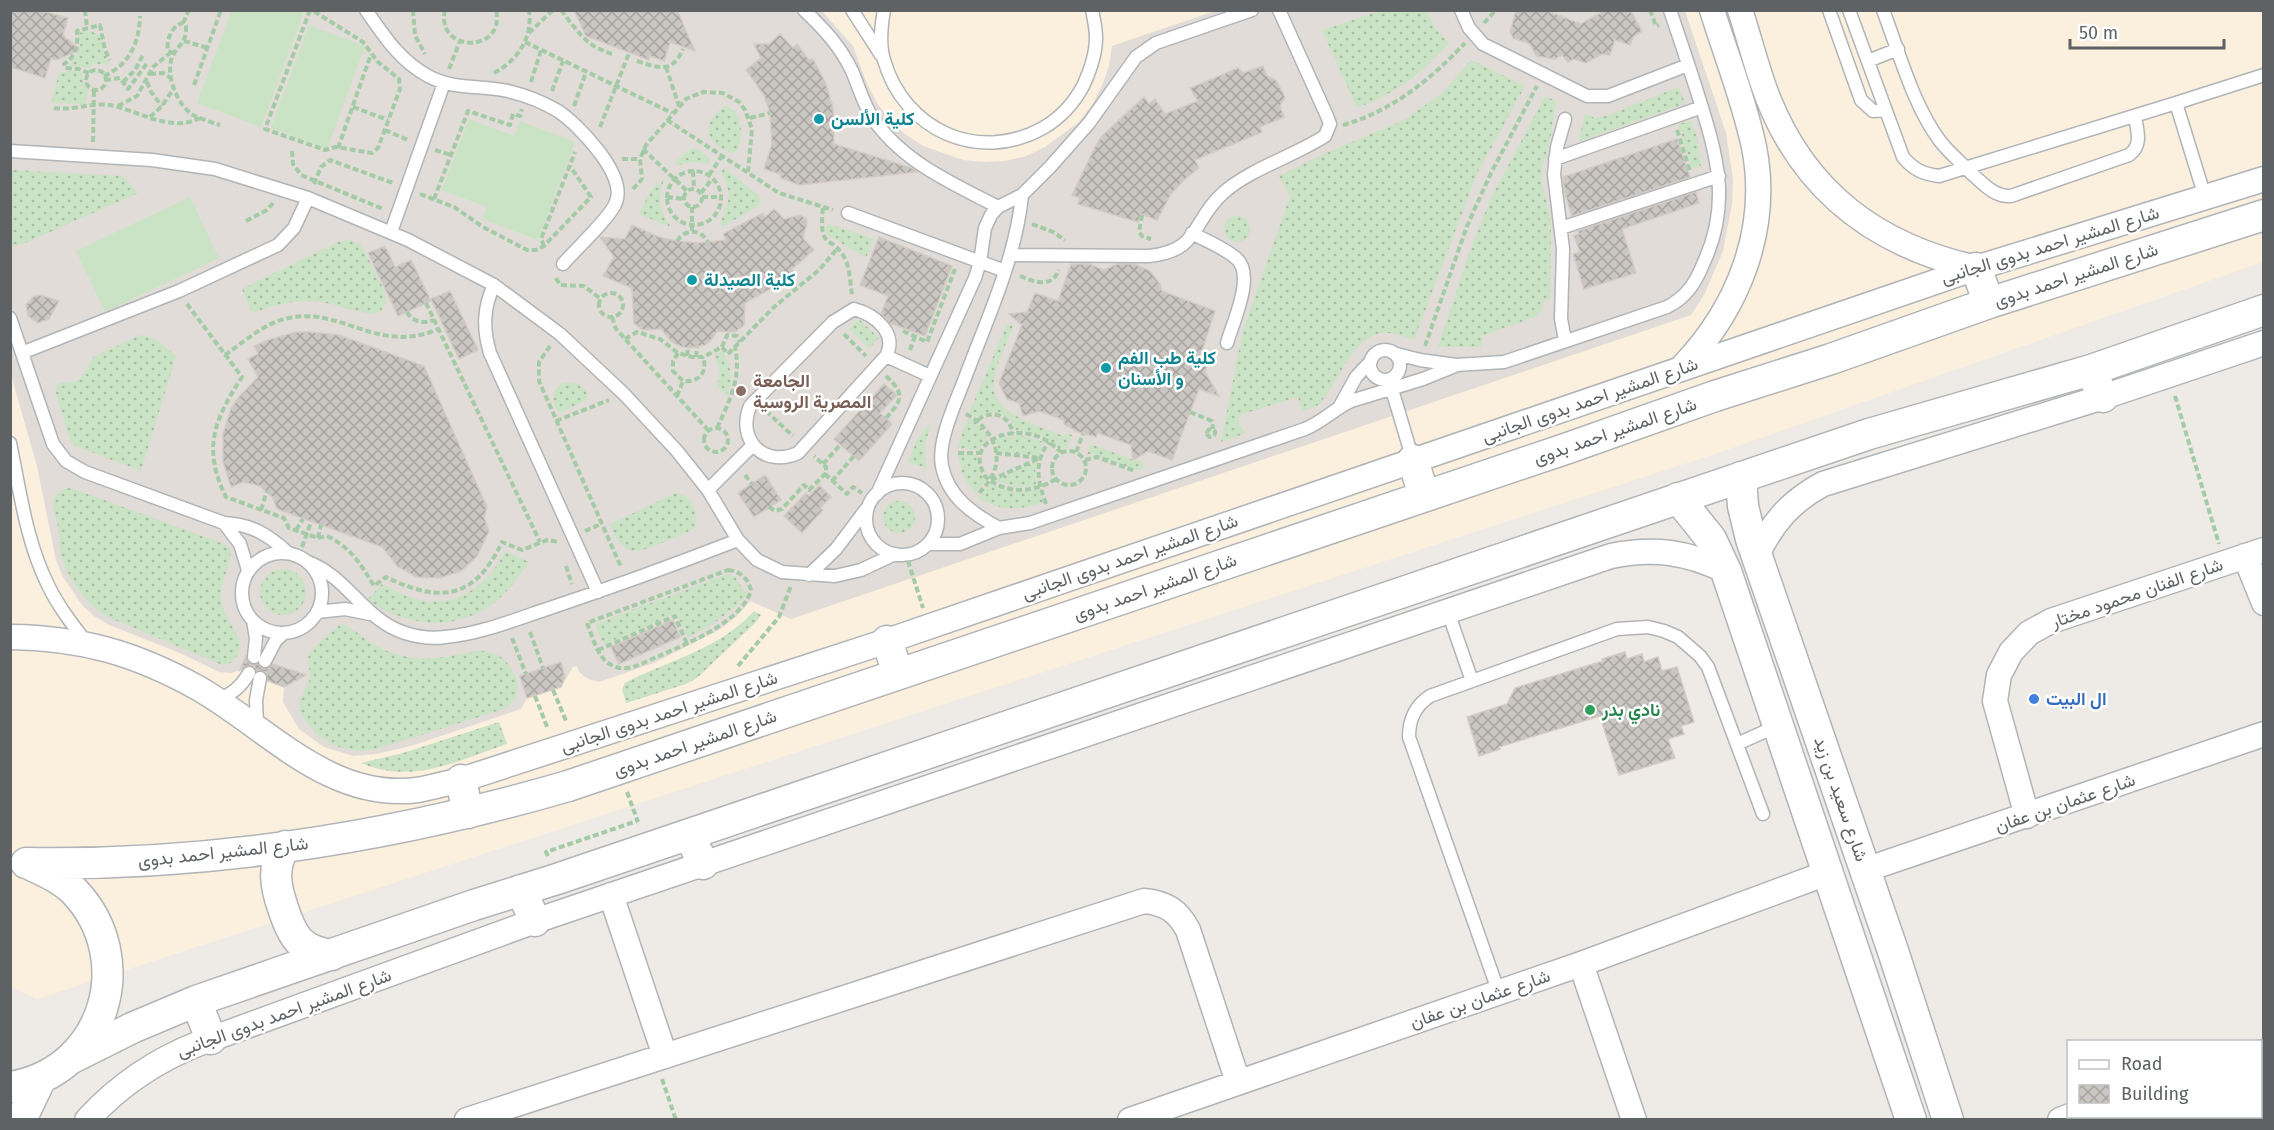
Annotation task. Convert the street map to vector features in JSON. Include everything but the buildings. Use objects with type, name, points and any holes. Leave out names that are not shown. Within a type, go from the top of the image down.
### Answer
[{"type":"street","points":[[1681,368],[1719,322],[1734,296],[1750,248],[1757,209],[1754,149],[1747,119],[1712,10]]},
{"type":"street","points":[[1740,10],[1768,98],[1782,129],[1801,159],[1823,187],[1877,231],[1908,248],[1976,268],[1989,303]]},
{"type":"street","name":"شارع المشير احمد بدوى الجانبى","points":[[10,637],[49,638],[87,643],[154,667],[217,700],[323,772],[359,787],[379,790],[418,790],[461,780],[887,641],[1976,268],[2264,179]]},
{"type":"street","name":"شارع المشير احمد بدوى","points":[[18,862],[130,863],[192,858],[407,827],[519,800],[618,769],[1715,396],[1831,359],[1989,303],[2264,215]]},
{"type":"street","points":[[10,1087],[41,1078],[70,1059],[132,1028],[196,1001],[1869,434],[2091,370],[2264,310]]},
{"type":"street","points":[[1757,555],[1777,520],[1790,505],[1805,493],[1823,484],[2103,397],[2264,343]]},
{"type":"street","points":[[2091,370],[2103,397]]},
{"type":"street","points":[[1413,460],[1424,496]]},
{"type":"street","name":"شارع سعيد بن زيد","points":[[1741,477],[1743,506],[1757,555],[1892,948],[1948,1119]]},
{"type":"street","name":"شارع سعيد بن زيد","points":[[1678,498],[1711,539],[1726,571],[1911,1119]]},
{"type":"street","name":"شارع المشير احمد بدوى الجانبى","points":[[87,1119],[112,1094],[149,1066],[174,1053],[535,921],[1611,556],[1630,552],[1670,552],[1689,556],[1726,571]]},
{"type":"street","points":[[2244,556],[2264,603]]},
{"type":"street","name":"شارع الفنان محمود مختار","points":[[2028,816],[1995,700],[2000,675],[2011,652],[2029,633],[2051,621],[2244,556]]},
{"type":"street","points":[[887,641],[898,674]]},
{"type":"street","name":"شارع عثمان بن عفان","points":[[1865,870],[2264,734]]},
{"type":"street","points":[[461,780],[468,813]]},
{"type":"street","points":[[1802,794],[1819,792],[1834,783]]},
{"type":"street","points":[[689,834],[703,864]]},
{"type":"street","points":[[1824,863],[1829,842],[1849,838],[1855,841]]},
{"type":"street","points":[[285,846],[277,862],[275,879],[290,930],[296,938],[312,950],[332,955]]},
{"type":"street","points":[[18,862],[51,874],[73,890],[90,911],[102,935],[106,953],[108,988],[101,1015],[88,1039],[70,1059]]},
{"type":"street","name":"شارع عثمان بن عفان","points":[[1132,1119],[1581,964],[1824,863]]},
{"type":"street","points":[[521,890],[535,921]]},
{"type":"street","points":[[611,895],[660,1057]]},
{"type":"street","points":[[1841,912],[1860,910],[1875,900]]},
{"type":"street","points":[[468,1119],[1144,901],[1158,902],[1171,908],[1182,918],[1188,930],[1238,1082]]},
{"type":"street","points":[[1857,961],[1873,949],[1892,948]]},
{"type":"street","points":[[1581,964],[1634,1119]]},
{"type":"street","points":[[196,1001],[212,1039]]},
{"type":"street","points":[[21,1119],[41,1078]]},
{"type":"lane","points":[[366,10],[395,51],[417,70],[444,83],[470,88],[502,90],[548,105],[570,120],[591,143],[614,175],[619,194],[613,208],[563,264]]},
{"type":"lane","points":[[804,10],[837,44],[853,74],[864,103],[894,143],[929,171],[998,207]]},
{"type":"lane","points":[[852,10],[883,58],[894,87],[913,112],[938,131],[967,141],[998,143],[1029,135],[1055,120],[1077,98],[1091,70],[1096,39],[1092,10]]},
{"type":"lane","points":[[883,58],[881,32],[884,10]]},
{"type":"lane","points":[[901,555],[885,551],[870,536],[867,515],[980,262],[985,228],[998,207],[1022,195],[1076,138],[1136,57],[1156,43],[1252,10]]},
{"type":"lane","points":[[1011,255],[1170,253],[1179,249],[1224,192],[1242,180],[1320,139],[1328,130],[1330,123],[1279,10]]},
{"type":"lane","points":[[1461,10],[1473,34],[1489,47],[1577,92],[1597,98],[1608,96],[1688,65]]},
{"type":"lane","points":[[1340,406],[1356,377],[1377,352],[1383,351],[1420,360],[1456,365],[1504,362],[1667,307],[1687,293],[1696,280],[1714,237],[1719,207],[1719,176],[1714,147],[1670,10]]},
{"type":"lane","points":[[1829,10],[1861,100],[1873,111],[1885,110]]},
{"type":"lane","points":[[1849,10],[1903,158],[1912,168],[1925,174],[1939,176],[2264,75]]},
{"type":"lane","points":[[1883,10],[1921,109],[1933,131],[1941,143],[1994,193],[2011,196],[2129,155],[2134,152],[2138,143],[2135,116]]},
{"type":"lane","points":[[1868,61],[1898,49]]},
{"type":"lane","points":[[391,232],[444,83]]},
{"type":"lane","points":[[2176,103],[2205,197]]},
{"type":"lane","points":[[1555,159],[1702,107]]},
{"type":"lane","points":[[1565,119],[1555,159],[1554,174],[1564,259],[1562,318],[1565,340]]},
{"type":"lane","points":[[10,151],[92,155],[183,164],[225,172],[308,198],[391,232],[494,285],[560,334],[624,394],[678,451],[708,490],[738,540],[763,564],[782,572],[809,575],[848,574],[918,551],[933,538],[939,523],[933,500],[921,488],[906,483],[890,485],[873,499],[836,549],[809,575]]},
{"type":"lane","points":[[1561,228],[1719,176]]},
{"type":"lane","points":[[999,528],[966,507],[952,489],[942,465],[941,453],[954,408],[1011,255],[1022,195]]},
{"type":"lane","points":[[24,352],[178,291],[278,245],[294,228],[308,198]]},
{"type":"lane","points":[[848,213],[1005,271]]},
{"type":"lane","points":[[1192,233],[1238,260],[1245,273],[1244,287],[1227,343]]},
{"type":"lane","points":[[494,285],[484,319],[490,353],[598,592]]},
{"type":"lane","points":[[854,309],[871,316],[885,329],[891,338],[891,348],[886,356],[798,453],[783,458],[774,458],[759,451],[748,438],[745,422],[754,400],[833,322],[854,309]]},
{"type":"lane","points":[[10,318],[24,352],[53,444],[66,461],[85,472],[224,523],[248,526],[260,531],[288,553],[320,566],[340,581],[371,615]]},
{"type":"lane","points":[[1391,384],[1400,368],[1393,353]]},
{"type":"lane","points":[[886,356],[930,376]]},
{"type":"lane","points":[[1371,361],[1371,371],[1374,376],[1391,384],[1413,460]]},
{"type":"lane","points":[[928,544],[960,544],[999,528],[1020,525],[1305,429],[1323,420],[1340,406],[1391,384],[1435,375],[1456,365]]},
{"type":"lane","points":[[10,443],[25,518],[39,565],[61,609],[87,643]]},
{"type":"lane","points":[[708,490],[753,445]]},
{"type":"lane","points":[[933,500],[952,489]]},
{"type":"lane","points":[[224,523],[240,544],[248,570]]},
{"type":"lane","points":[[317,612],[345,609],[371,615],[399,631],[430,638],[456,636],[506,623],[628,582],[738,540]]},
{"type":"lane","points":[[284,633],[260,659],[253,621],[242,602],[241,591],[248,570],[259,559],[288,553]]},
{"type":"lane","points":[[253,621],[262,628],[284,633],[303,627],[317,612],[321,602],[320,580],[308,562]]},
{"type":"lane","points":[[1448,612],[1472,681]]},
{"type":"lane","points":[[1499,993],[1409,737],[1412,716],[1422,701],[1430,696],[1617,629],[1633,627],[1656,629],[1678,637],[1691,646],[1708,666],[1763,814]]},
{"type":"lane","points":[[217,700],[233,693],[245,681],[255,676],[256,726]]},
{"type":"lane","points":[[1737,744],[1779,725]]},
{"type":"path","points":[[85,10],[87,28]]},
{"type":"path","points":[[189,10],[183,23],[178,24],[169,36],[167,47],[172,53],[171,78],[182,105],[194,115],[220,125]]},
{"type":"path","points":[[194,85],[221,10]]},
{"type":"path","points":[[311,10],[363,42],[382,66],[400,82],[400,89],[389,120],[375,152],[367,154],[338,148],[325,150],[265,129],[311,10]]},
{"type":"path","points":[[413,10],[415,35],[428,57]]},
{"type":"path","points":[[445,10],[445,23],[448,31],[460,41],[470,44],[481,42],[490,36],[496,27],[496,10]]},
{"type":"path","points":[[493,73],[512,61],[525,42],[528,34],[529,10]]},
{"type":"path","points":[[528,34],[553,10]]},
{"type":"path","points":[[561,10],[584,40],[612,54]]},
{"type":"path","points":[[1328,130],[1380,111],[1404,97],[1426,81],[1496,10]]},
{"type":"path","points":[[94,90],[101,88],[105,78],[130,55],[137,39],[140,16]]},
{"type":"path","points":[[116,107],[133,100],[158,62],[184,41],[186,28],[183,23]]},
{"type":"path","points":[[89,73],[79,69],[65,68],[64,64],[75,53],[78,41],[77,31],[100,25],[105,50],[110,60]]},
{"type":"path","points":[[184,41],[208,48]]},
{"type":"path","points":[[442,69],[448,72],[460,41]]},
{"type":"path","points":[[525,42],[672,113]]},
{"type":"path","points":[[637,61],[666,67],[677,60],[683,48]]},
{"type":"path","points":[[434,199],[468,111],[510,124],[513,114],[520,116],[541,50]]},
{"type":"path","points":[[338,148],[372,53]]},
{"type":"path","points":[[591,143],[598,132],[629,53]]},
{"type":"path","points":[[123,82],[143,55]]},
{"type":"path","points":[[548,105],[563,61]]},
{"type":"path","points":[[92,155],[94,90],[86,83],[86,76],[97,70],[105,78],[120,78],[128,89],[148,62]]},
{"type":"path","points":[[666,67],[679,106]]},
{"type":"path","points":[[570,120],[586,72]]},
{"type":"path","points":[[149,74],[163,73],[171,78]]},
{"type":"path","points":[[1420,360],[1467,226],[1491,173],[1543,75]]},
{"type":"path","points":[[146,81],[162,106]]},
{"type":"path","points":[[150,117],[162,106],[174,88]]},
{"type":"path","points":[[619,194],[640,184],[642,174],[640,159],[644,149],[672,113],[694,94],[703,92],[723,93],[739,102],[750,118],[752,140],[748,172]]},
{"type":"path","points":[[54,108],[68,109],[94,105],[116,107],[176,124],[189,123],[200,118]]},
{"type":"path","points":[[353,107],[389,120]]},
{"type":"path","points":[[750,118],[770,113]]},
{"type":"path","points":[[1673,118],[1694,184]]},
{"type":"path","points":[[667,120],[779,193],[823,208],[848,213]]},
{"type":"path","points":[[644,149],[687,191]]},
{"type":"path","points":[[292,151],[293,164],[297,172],[398,214]]},
{"type":"path","points":[[544,246],[541,239],[575,152]]},
{"type":"path","points":[[684,199],[688,206],[693,207],[701,203],[701,195],[722,156]]},
{"type":"path","points":[[308,198],[323,164],[334,160],[454,207],[483,227],[527,249],[536,250],[544,246],[591,197],[570,166]]},
{"type":"path","points":[[693,171],[694,188],[701,195],[721,197]]},
{"type":"path","points":[[693,171],[711,177],[718,185],[721,197],[718,210],[711,220],[693,225],[681,222],[672,214],[667,197],[668,190],[675,179],[685,172],[693,171]]},
{"type":"path","points":[[246,221],[271,206],[274,202],[276,187]]},
{"type":"path","points":[[684,199],[687,191],[694,188]]},
{"type":"path","points":[[667,197],[684,199]]},
{"type":"path","points":[[692,231],[693,207]]},
{"type":"path","points":[[823,208],[820,228],[822,236],[837,249],[847,262],[854,309]]},
{"type":"path","points":[[1143,215],[1139,232],[1142,236],[1157,241]]},
{"type":"path","points":[[1019,220],[1053,232],[1085,255]]},
{"type":"path","points":[[676,241],[683,234],[692,231],[700,233],[708,242]]},
{"type":"path","points":[[722,347],[728,354],[783,299],[819,270],[837,249]]},
{"type":"path","points":[[899,329],[927,342],[960,255]]},
{"type":"path","points":[[563,264],[564,269],[555,277],[558,283],[564,286],[584,286],[601,298]]},
{"type":"path","points":[[608,293],[617,294],[621,297],[623,309],[617,316],[608,317],[599,307],[601,298],[608,293]]},
{"type":"path","points":[[426,303],[540,542]]},
{"type":"path","points":[[192,312],[242,377],[218,418],[214,434],[214,467],[226,497],[284,518],[289,528],[318,538],[327,536],[349,549],[374,586],[386,576],[406,587],[430,593],[455,591],[477,579],[493,561],[502,542],[522,550],[531,546]]},
{"type":"path","points":[[407,312],[409,316],[418,321],[434,320]]},
{"type":"path","points":[[225,355],[272,323],[296,317],[322,318],[399,339],[419,336],[438,329]]},
{"type":"path","points":[[612,317],[614,326],[625,339],[708,430]]},
{"type":"path","points":[[625,339],[635,332],[655,337],[678,353],[696,357],[703,357],[722,347],[727,335],[737,336],[740,342]]},
{"type":"path","points":[[560,334],[542,356],[538,375],[556,421],[628,582]]},
{"type":"path","points":[[696,357],[697,347]]},
{"type":"path","points":[[717,428],[734,389],[737,372],[735,347]]},
{"type":"path","points":[[687,356],[688,348]]},
{"type":"path","points":[[678,353],[672,366],[675,375],[683,381],[693,381],[702,376],[705,366],[703,357]]},
{"type":"path","points":[[2169,375],[2244,556]]},
{"type":"path","points":[[677,396],[683,381]]},
{"type":"path","points":[[556,421],[624,394]]},
{"type":"path","points":[[954,408],[978,420],[986,428],[996,453],[995,467],[990,480],[966,507]]},
{"type":"path","points":[[1190,412],[1212,421],[1216,433],[1214,440]]},
{"type":"path","points":[[978,420],[988,415],[999,415],[1009,422],[1013,433]]},
{"type":"path","points":[[717,428],[724,432],[728,440],[721,451],[712,452],[705,446],[704,438],[708,430],[717,428]]},
{"type":"path","points":[[1056,479],[1040,487],[1014,490],[990,480],[982,471],[981,453],[992,439],[1013,433],[1028,433],[1049,442],[1061,452]]},
{"type":"path","points":[[1076,452],[1083,434]]},
{"type":"path","points":[[1049,442],[1040,458],[1038,470],[1040,487],[1050,515]]},
{"type":"path","points":[[823,464],[841,444]]},
{"type":"path","points":[[1061,452],[1076,452],[1084,460],[1086,472],[1078,482],[1067,484],[1056,479],[1052,472],[1055,457],[1061,452]]},
{"type":"path","points":[[941,453],[981,453]]},
{"type":"path","points":[[996,453],[1040,458]]},
{"type":"path","points":[[832,481],[854,456]]},
{"type":"path","points":[[1084,460],[1097,457],[1142,472]]},
{"type":"path","points":[[990,480],[1040,458]]},
{"type":"path","points":[[825,474],[847,495],[853,488],[873,499]]},
{"type":"path","points":[[261,510],[267,491]]},
{"type":"path","points":[[296,530],[303,519]]},
{"type":"path","points":[[308,531],[311,522]]},
{"type":"path","points":[[318,538],[321,525]]},
{"type":"path","points":[[901,555],[929,626]]},
{"type":"path","points":[[733,570],[741,574],[751,588],[751,593],[742,605],[719,626],[687,644],[628,668],[615,667],[610,664],[598,650],[587,622],[724,571],[733,570]]},
{"type":"path","points":[[730,692],[731,680],[736,669],[775,624],[783,611],[795,574]]},
{"type":"path","points":[[598,650],[675,616],[687,644]]},
{"type":"path","points":[[524,617],[543,668]]},
{"type":"path","points":[[506,623],[526,674]]},
{"type":"path","points":[[553,690],[566,746]]},
{"type":"path","points":[[535,696],[566,746]]},
{"type":"path","points":[[618,769],[647,848]]},
{"type":"path","points":[[660,1057],[676,1119]]},
{"type":"shaded area","name":"الجامعة المصرية الروسية","points":[[10,11],[2263,11],[2263,262],[1721,452],[37,999],[10,986]]},
{"type":"shaded area","name":"الجامعة المصرية الروسية","points":[[10,11],[822,11],[853,46],[867,84],[877,103],[905,134],[923,146],[963,160],[984,162],[1005,161],[1026,156],[1045,147],[1079,122],[1092,105],[1102,86],[1109,66],[1112,46],[1215,11],[1685,11],[1726,133],[1733,180],[1732,204],[1723,251],[1704,295],[1691,315],[791,619],[750,601],[737,616],[719,630],[654,663],[599,682],[588,679],[579,672],[577,666],[573,667],[561,687],[527,698],[521,709],[411,746],[376,754],[353,756],[324,747],[299,729],[283,702],[284,687],[240,670],[231,673],[219,672],[180,653],[109,625],[82,605],[63,577],[56,560],[37,466],[11,375]]},
{"type":"green space","points":[[232,10],[304,11],[261,127],[197,103]]},
{"type":"green space","points":[[1380,11],[1426,11],[1435,28],[1449,43],[1408,82],[1357,108],[1322,30]]},
{"type":"green space","points":[[309,25],[365,46],[327,149],[271,128]]},
{"type":"green space","points":[[91,31],[100,36],[109,62],[107,65],[95,64],[88,68],[69,66],[81,49],[78,33]]},
{"type":"green space","points":[[1471,60],[1525,86],[1477,174],[1414,340],[1391,333],[1372,336],[1354,351],[1326,396],[1317,405],[1302,411],[1298,397],[1242,414],[1237,422],[1246,433],[1221,442],[1242,334],[1290,196],[1279,176],[1404,120],[1441,94]]},
{"type":"green space","points":[[82,72],[83,83],[88,90],[85,104],[51,103],[59,73]]},
{"type":"green space","points":[[1679,87],[1685,104],[1579,141],[1585,114],[1595,118],[1606,116]]},
{"type":"green space","points":[[1545,96],[1556,101],[1541,179],[1551,222],[1550,300],[1544,300],[1542,311],[1535,317],[1482,336],[1483,347],[1438,347],[1469,253],[1491,198]]},
{"type":"green space","points":[[727,106],[737,114],[741,126],[739,145],[737,151],[733,153],[714,143],[709,133],[711,121],[720,110]]},
{"type":"green space","points":[[469,119],[514,136],[520,121],[575,142],[538,240],[482,219],[487,207],[442,190]]},
{"type":"green space","points":[[1691,121],[1697,138],[1701,166],[1692,168],[1678,124]]},
{"type":"green space","points":[[693,147],[709,157],[710,163],[690,162],[675,165],[676,161]]},
{"type":"green space","points":[[724,168],[757,194],[761,200],[758,206],[722,227],[720,223],[728,198],[727,186],[721,173]]},
{"type":"green space","points":[[11,170],[123,176],[138,193],[23,244],[12,246]]},
{"type":"green space","points":[[665,178],[660,204],[671,227],[639,214],[651,190]]},
{"type":"green space","points":[[190,197],[219,258],[105,312],[76,251]]},
{"type":"green space","points":[[1237,216],[1246,220],[1250,229],[1246,238],[1237,242],[1228,238],[1224,229],[1228,220]]},
{"type":"green space","points":[[829,224],[874,239],[866,258],[828,235],[825,228]]},
{"type":"green space","points":[[349,240],[363,248],[385,292],[386,303],[380,312],[366,313],[320,302],[297,301],[252,313],[242,289],[338,242]]},
{"type":"green space","points":[[859,319],[879,338],[869,348],[849,329]]},
{"type":"green space","points":[[1007,324],[1013,326],[995,373],[994,392],[999,402],[1018,417],[1065,437],[1067,433],[1072,435],[1067,448],[1059,449],[1040,435],[1016,430],[1010,420],[1001,414],[990,413],[979,417],[969,413]]},
{"type":"green space","points":[[140,335],[154,338],[176,356],[141,471],[73,445],[55,390],[59,383],[74,382],[81,378],[95,356]]},
{"type":"green space","points":[[722,351],[728,362],[730,373],[727,396],[717,386],[720,371],[715,355]]},
{"type":"green space","points":[[570,382],[582,388],[588,399],[560,413],[555,405],[554,394],[561,384]]},
{"type":"green space","points":[[968,418],[978,424],[988,437],[978,450],[957,448]]},
{"type":"green space","points":[[932,421],[925,444],[926,468],[908,462],[917,440]]},
{"type":"green space","points":[[1020,435],[1044,442],[1038,456],[998,451],[996,439]]},
{"type":"green space","points":[[1091,444],[1133,460],[1142,461],[1144,468],[1132,469],[1101,456],[1087,454]]},
{"type":"green space","points":[[976,454],[980,471],[987,480],[975,493],[963,476],[958,455]]},
{"type":"green space","points":[[1036,462],[1036,486],[1014,487],[995,480]]},
{"type":"green space","points":[[991,483],[1014,492],[1039,489],[1044,502],[1010,508],[994,505],[978,498]]},
{"type":"green space","points":[[67,488],[230,548],[231,554],[222,586],[221,599],[224,611],[240,643],[237,656],[232,662],[220,664],[108,617],[85,598],[68,573],[60,552],[54,499],[60,491]]},
{"type":"green space","points":[[676,493],[687,498],[694,507],[696,524],[693,529],[643,550],[630,550],[619,542],[610,524]]},
{"type":"green space","points":[[899,501],[910,506],[915,517],[910,528],[899,533],[888,528],[883,517],[888,506]]},
{"type":"green space","points":[[505,551],[529,562],[503,595],[471,616],[436,623],[419,621],[401,617],[367,600],[382,584],[408,597],[427,601],[455,598],[479,585],[498,564]]},
{"type":"green space","points":[[283,569],[299,576],[306,592],[299,608],[283,615],[267,608],[260,592],[267,576]]},
{"type":"green space","points":[[728,574],[735,577],[747,595],[726,614],[705,628],[688,637],[676,613],[603,645],[595,624]]},
{"type":"green space","points":[[754,611],[761,615],[756,622],[697,678],[686,684],[626,703],[622,689],[625,683],[710,644],[741,624]]},
{"type":"green space","points":[[342,624],[384,650],[403,656],[445,657],[477,651],[495,654],[509,666],[516,678],[518,687],[515,698],[507,708],[373,750],[363,751],[336,746],[314,731],[302,716],[299,707],[309,681],[309,655],[324,638]]},
{"type":"green space","points":[[499,722],[507,744],[452,763],[417,771],[399,772],[361,763],[403,753]]},
{"type":"place","name":"كلية الألسن","points":[[819,119]]},
{"type":"place","name":"كلية الصيدلة","points":[[692,280]]},
{"type":"place","name":"كلية طب الفم و الأسنان","points":[[1106,368]]},
{"type":"place","name":"الجامعة المصرية الروسية","points":[[741,391]]},
{"type":"place","name":"ال البيت","points":[[2034,699]]},
{"type":"place","name":"نادي بدر","points":[[1590,710]]}]
